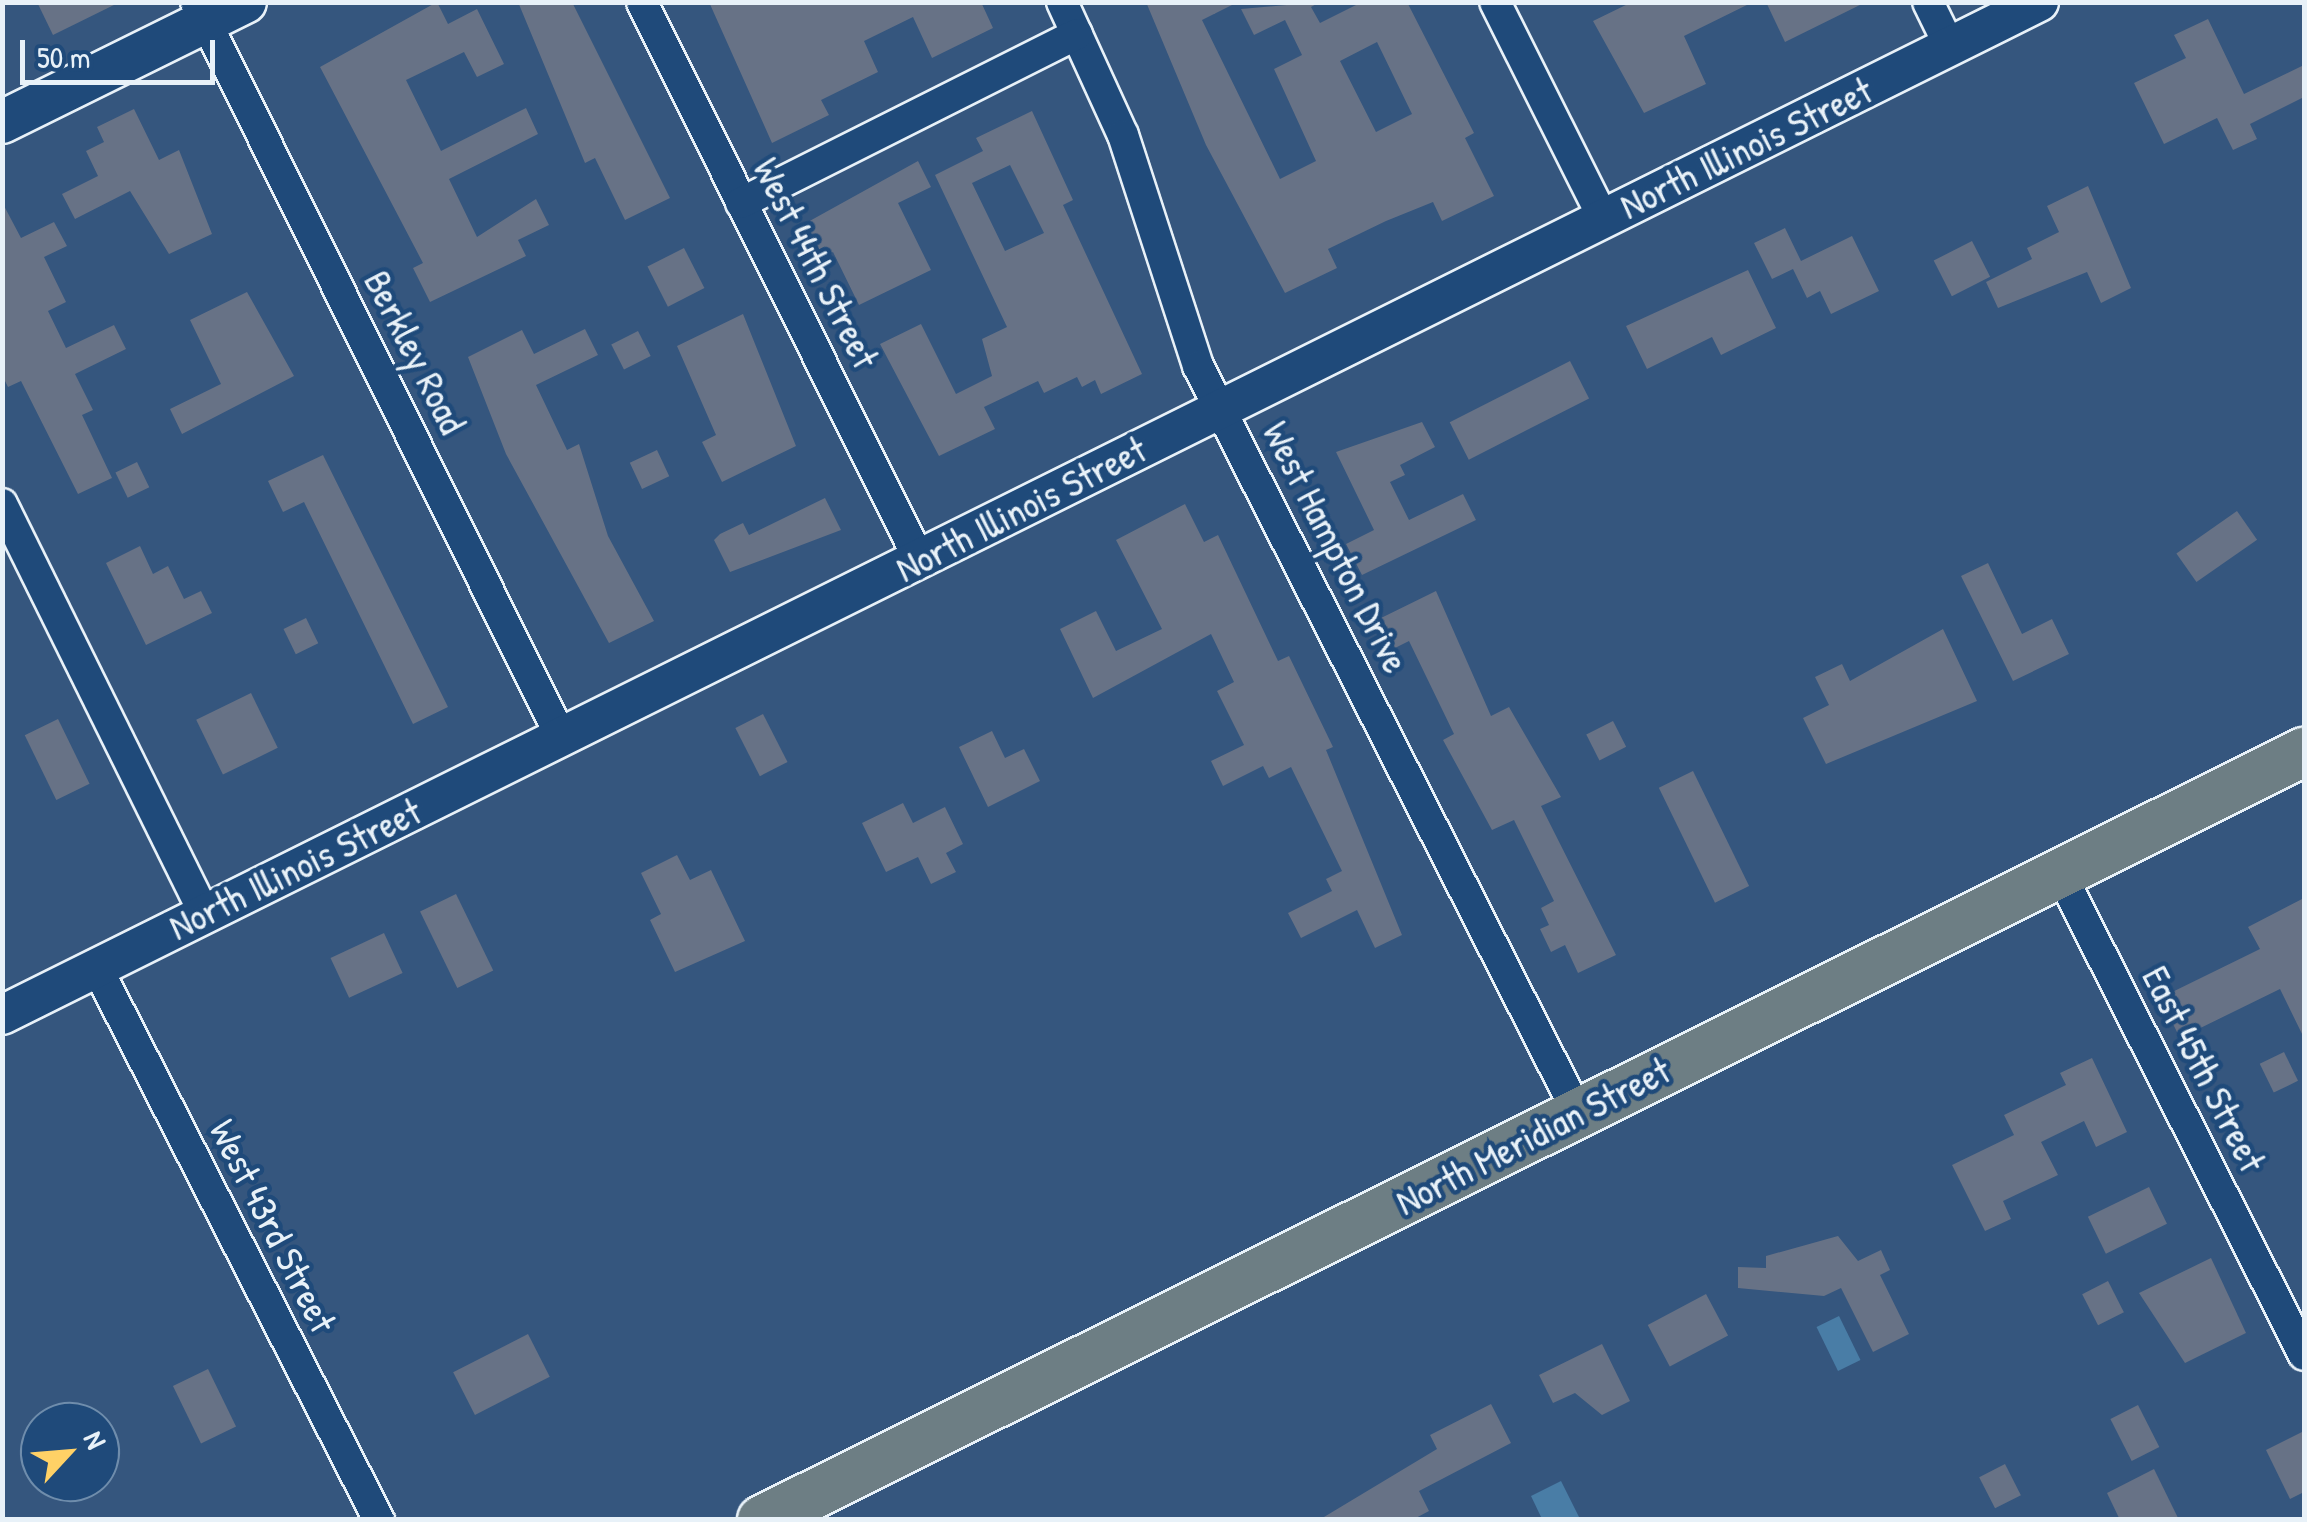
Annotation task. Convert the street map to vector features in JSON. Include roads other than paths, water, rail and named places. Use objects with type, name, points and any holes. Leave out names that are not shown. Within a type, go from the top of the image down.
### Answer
[{"type":"main road","points":[[2,122],[201,12],[245,2]]},
{"type":"main road","name":"North Meridian Street","points":[[762,1520],[2304,752]]},
{"type":"street","name":"West 44th Street","points":[[642,2],[919,560]]},
{"type":"street","name":"West Hampton Drive","points":[[1062,2],[1220,409],[1578,1113]]},
{"type":"street","points":[[1495,2],[1603,218]]},
{"type":"street","points":[[1928,2],[1950,46]]},
{"type":"street","name":"North Illinois Street","points":[[2,1015],[2039,2]]},
{"type":"street","name":"Berkley Road","points":[[201,12],[562,737]]},
{"type":"street","points":[[740,203],[1077,34]]},
{"type":"street","points":[[2,504],[205,914]]},
{"type":"street","name":"East 45th Street","points":[[2060,873],[2304,1355]]},
{"type":"street","name":"West 43rd Street","points":[[97,968],[379,1520]]},
{"type":"water","points":[[1839,1316],[1860,1360],[1838,1371],[1817,1327]]},
{"type":"water","points":[[1561,1481],[1580,1519],[1542,1519],[1531,1496]]}]
